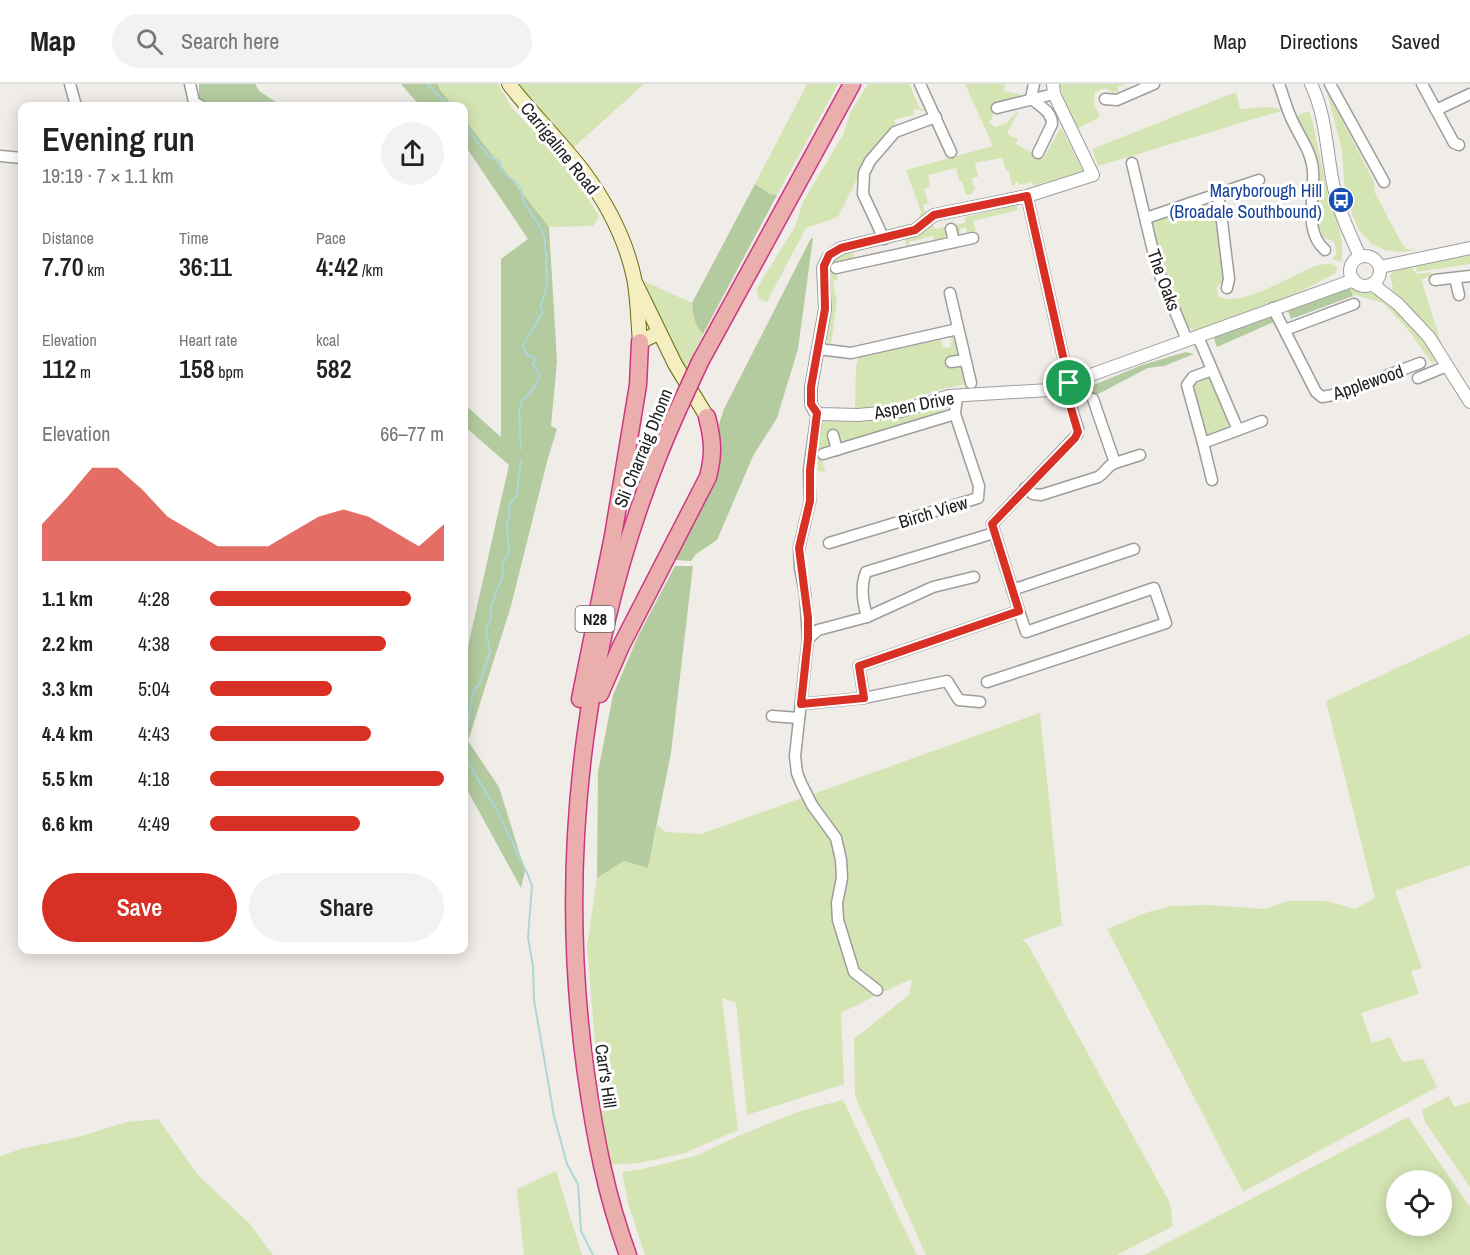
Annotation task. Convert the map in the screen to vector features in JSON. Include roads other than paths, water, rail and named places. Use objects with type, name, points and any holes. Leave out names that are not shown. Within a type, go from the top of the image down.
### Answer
[{"type":"highway","name":"Sli Charraig Dhonn","points":[[574,897],[580,780],[592,695],[603,636],[634,522],[653,465],[700,362],[852,84]]},
{"type":"highway","name":"N28","points":[[574,897],[570,866],[569,819],[574,744],[584,678],[613,536],[638,385],[640,342]]},
{"type":"highway","name":"N28","points":[[574,897],[580,872],[589,768],[600,696],[621,646],[708,477],[713,457],[712,438],[707,417]]},
{"type":"highway","name":"Carr's Hill","points":[[574,897],[575,971],[591,1107],[601,1169],[628,1255]]},
{"type":"main road","name":"Carrigaline Road","points":[[509,84],[584,172],[600,198],[622,240],[634,280],[658,333],[707,417]]},
{"type":"main road","name":"Carrigaline Road","points":[[634,280],[640,342]]},
{"type":"main road","points":[[640,342],[658,333]]},
{"type":"street","points":[[70,84],[75,102]]},
{"type":"street","points":[[190,84],[193,102]]},
{"type":"street","points":[[920,84],[951,152]]},
{"type":"street","points":[[1031,98],[1034,84]]},
{"type":"street","points":[[1105,99],[1117,100],[1154,84]]},
{"type":"street","points":[[1280,84],[1293,123],[1309,151],[1313,167],[1313,232],[1317,243],[1324,250]]},
{"type":"street","points":[[1311,84],[1325,122],[1336,200],[1360,257]]},
{"type":"street","points":[[1330,84],[1384,182]]},
{"type":"street","points":[[1422,84],[1454,143],[1459,145]]},
{"type":"street","points":[[877,990],[854,972],[838,920],[837,903],[842,878],[836,838],[812,805],[797,773],[795,756],[808,639],[799,548],[810,501],[810,470],[817,413],[811,404],[811,387],[825,309],[823,273],[829,255],[836,250],[915,230],[934,215],[1027,196],[1093,175],[1054,89],[997,108]]},
{"type":"street","points":[[1436,110],[1470,94]]},
{"type":"street","points":[[1031,98],[1051,113],[1052,119],[1052,124],[1038,153]]},
{"type":"street","points":[[884,239],[863,194],[864,173],[870,161],[895,132],[936,117]]},
{"type":"street","points":[[0,156],[18,158]]},
{"type":"street","name":"The Oaks","points":[[1132,163],[1157,268],[1193,339],[1212,370],[1238,430]]},
{"type":"street","points":[[1146,218],[1259,180]]},
{"type":"street","points":[[1216,195],[1220,205],[1229,279],[1227,288]]},
{"type":"street","points":[[987,682],[1166,623],[1154,588],[1026,632],[1012,590],[992,527],[994,520],[1077,435],[1078,429],[1027,196]]},
{"type":"street","points":[[951,228],[954,242]]},
{"type":"street","points":[[836,268],[973,238]]},
{"type":"street","points":[[859,243],[863,262]]},
{"type":"street","points":[[1380,267],[1470,248]]},
{"type":"street","points":[[1360,257],[1370,257],[1380,267],[1379,277],[1372,284],[1362,286],[1354,280],[1351,267],[1360,257]]},
{"type":"street","points":[[1435,280],[1470,276]]},
{"type":"street","points":[[1455,278],[1459,295]]},
{"type":"street","points":[[971,388],[1033,392],[1049,390],[1354,280]]},
{"type":"street","points":[[1372,284],[1391,298],[1436,347],[1470,402]]},
{"type":"street","name":"Aspen Drive","points":[[817,413],[858,416],[901,411],[939,398],[957,396],[971,388],[950,293]]},
{"type":"street","points":[[1285,330],[1354,304]]},
{"type":"street","name":"Applewood","points":[[1273,309],[1316,392],[1322,397],[1338,394],[1420,363]]},
{"type":"street","points":[[818,349],[851,353],[958,329]]},
{"type":"street","name":"Aspen Drive","points":[[951,362],[965,360]]},
{"type":"street","points":[[1418,378],[1447,366]]},
{"type":"street","points":[[1212,370],[1193,378],[1187,385],[1212,480]]},
{"type":"street","name":"Birch View","points":[[842,553],[834,542],[978,498],[979,486],[955,414],[957,396]]},
{"type":"street","points":[[1093,399],[1115,463]]},
{"type":"street","points":[[823,454],[955,414]]},
{"type":"street","points":[[1087,422],[1100,418]]},
{"type":"street","points":[[1203,443],[1262,421]]},
{"type":"street","points":[[833,435],[837,450]]},
{"type":"street","points":[[1025,488],[1033,494],[1041,495],[1098,477],[1103,474],[1108,465],[1140,455]]},
{"type":"street","points":[[867,617],[862,592],[866,572],[994,532]]},
{"type":"street","points":[[1012,590],[1134,549]]},
{"type":"street","points":[[808,639],[818,630],[867,617],[933,587],[974,578]]},
{"type":"street","points":[[864,698],[859,666],[1019,611]]},
{"type":"street","points":[[801,704],[864,698],[947,681],[959,700],[980,702]]},
{"type":"street","points":[[772,716],[799,718]]},
{"type":"waterway","points":[[427,84],[445,102]]},
{"type":"waterway","points":[[468,129],[489,157],[500,161],[501,171],[520,187],[525,203],[540,226],[545,243],[547,286],[540,308],[543,312],[523,345],[527,355],[534,358],[533,365],[540,375],[536,385],[522,401],[519,410],[521,449]]},
{"type":"waterway","points":[[468,724],[473,692],[479,685],[490,652],[486,631],[491,618],[490,610],[503,574],[502,565],[509,553],[507,524],[510,515],[509,506],[517,494],[521,460]]},
{"type":"waterway","points":[[468,762],[499,814],[532,886],[528,938],[533,966],[534,1000],[554,1116],[567,1164],[578,1184],[581,1231],[593,1255]]},
{"type":"place","name":"Maryborough Hill (Broadale Southbound)","points":[[1341,200]]}]
